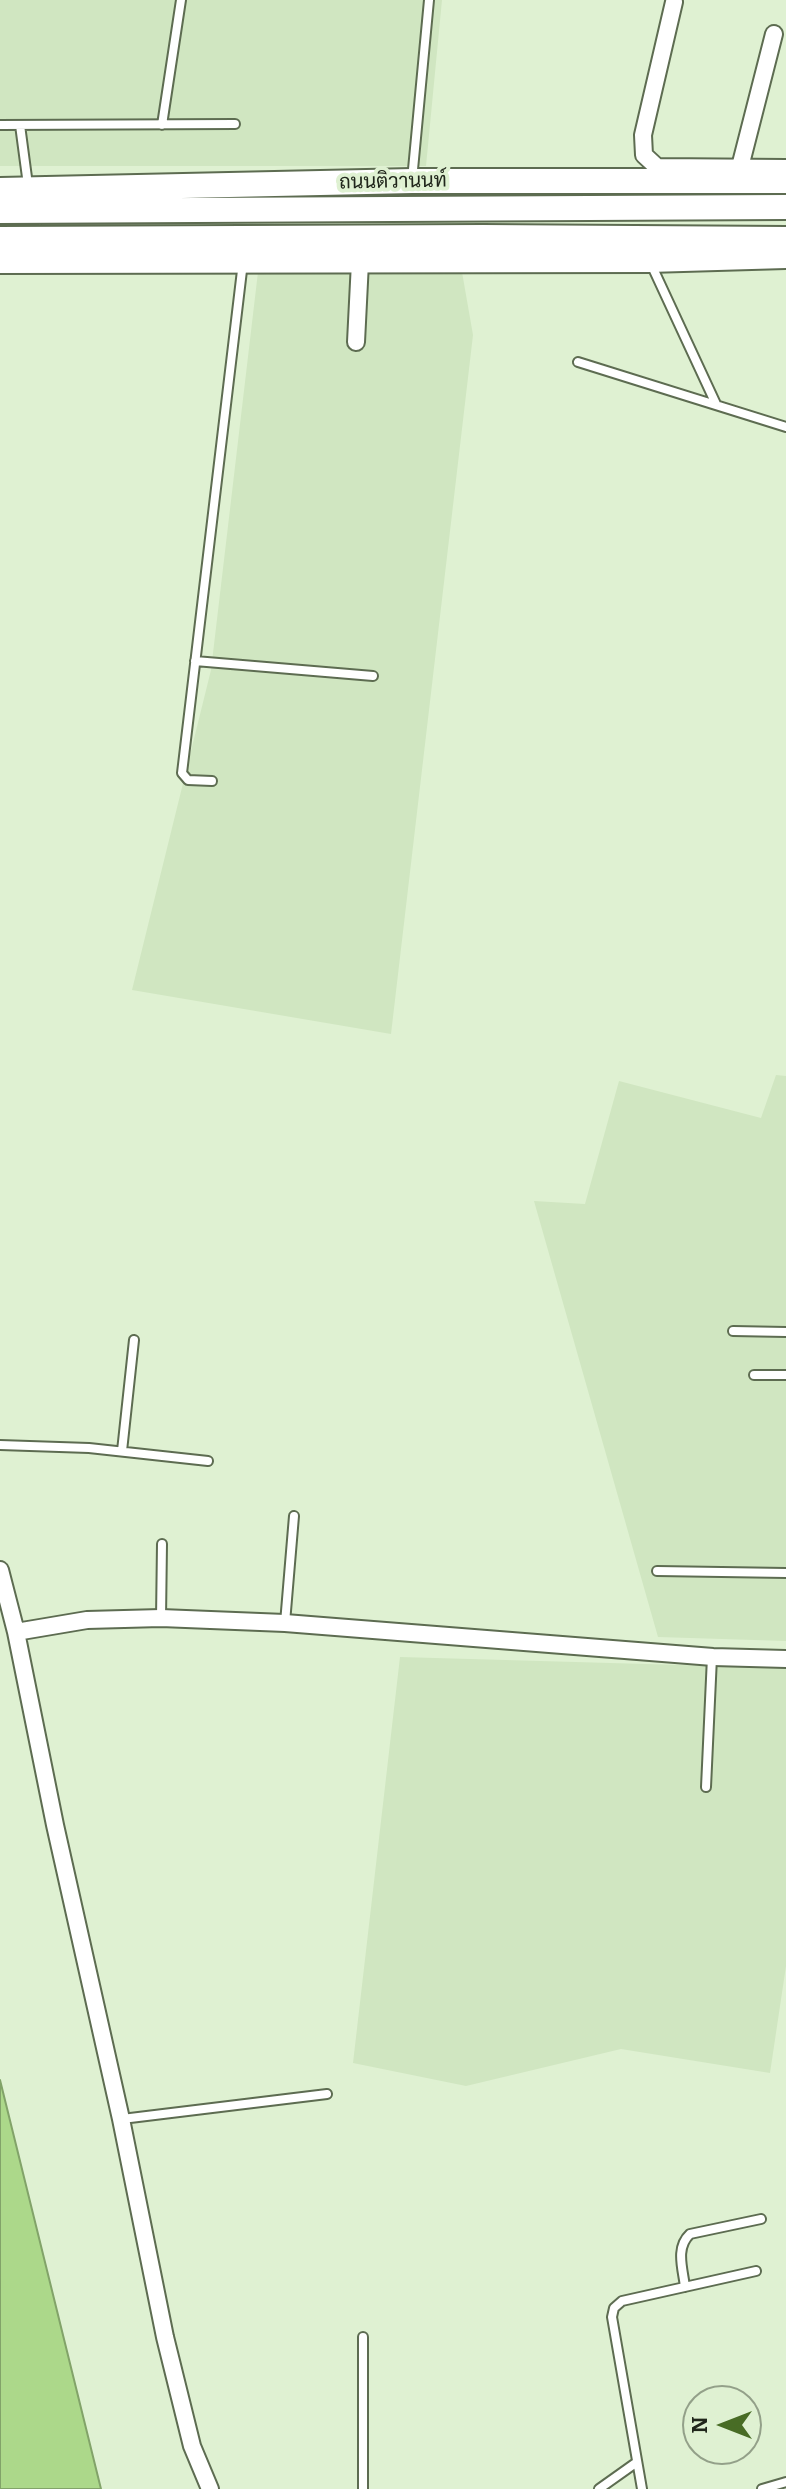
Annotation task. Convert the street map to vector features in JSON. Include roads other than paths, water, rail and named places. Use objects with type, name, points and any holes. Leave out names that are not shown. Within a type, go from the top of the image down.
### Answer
[{"type":"main road","name":"ถนนติวานนท์","points":[[0,190],[412,181],[786,181]]},
{"type":"main road","name":"ถนนติวานนท์","points":[[0,211],[480,211],[786,207]]},
{"type":"main road","points":[[0,239],[786,239]]},
{"type":"main road","points":[[0,261],[360,262],[786,256]]},
{"type":"street","points":[[674,2],[643,135],[644,155],[657,167],[786,168]]},
{"type":"street","points":[[740,167],[774,34]]},
{"type":"street","points":[[356,342],[360,262]]},
{"type":"street","points":[[0,1570],[121,2119],[165,2337],[192,2446],[210,2489]]},
{"type":"street","points":[[16,1632],[87,1620],[161,1618],[285,1623],[713,1657],[786,1659]]},
{"type":"lane","points":[[162,125],[181,0]]},
{"type":"lane","points":[[412,181],[429,0]]},
{"type":"lane","points":[[0,125],[235,124]]},
{"type":"lane","points":[[20,125],[28,190]]},
{"type":"lane","points":[[649,260],[716,404]]},
{"type":"lane","points":[[212,781],[188,780],[182,773],[243,262]]},
{"type":"lane","points":[[578,362],[786,427]]},
{"type":"lane","points":[[195,661],[373,676]]},
{"type":"lane","points":[[733,1331],[786,1332]]},
{"type":"lane","points":[[122,1451],[134,1340]]},
{"type":"lane","points":[[754,1375],[786,1375]]},
{"type":"lane","points":[[0,1445],[122,1451],[208,1461]]},
{"type":"lane","points":[[285,1623],[294,1516]]},
{"type":"lane","points":[[161,1618],[162,1544]]},
{"type":"lane","points":[[657,1571],[786,1573]]},
{"type":"lane","points":[[706,1787],[713,1657]]},
{"type":"lane","points":[[121,2119],[327,2094]]},
{"type":"lane","points":[[685,2287],[681,2252],[684,2240],[690,2234],[761,2219]]},
{"type":"lane","points":[[642,2489],[612,2317],[614,2308],[622,2301],[756,2271]]},
{"type":"lane","points":[[363,2337],[363,2489]]},
{"type":"lane","points":[[599,2489],[637,2462]]},
{"type":"lane","points":[[762,2489],[786,2482]]}]
